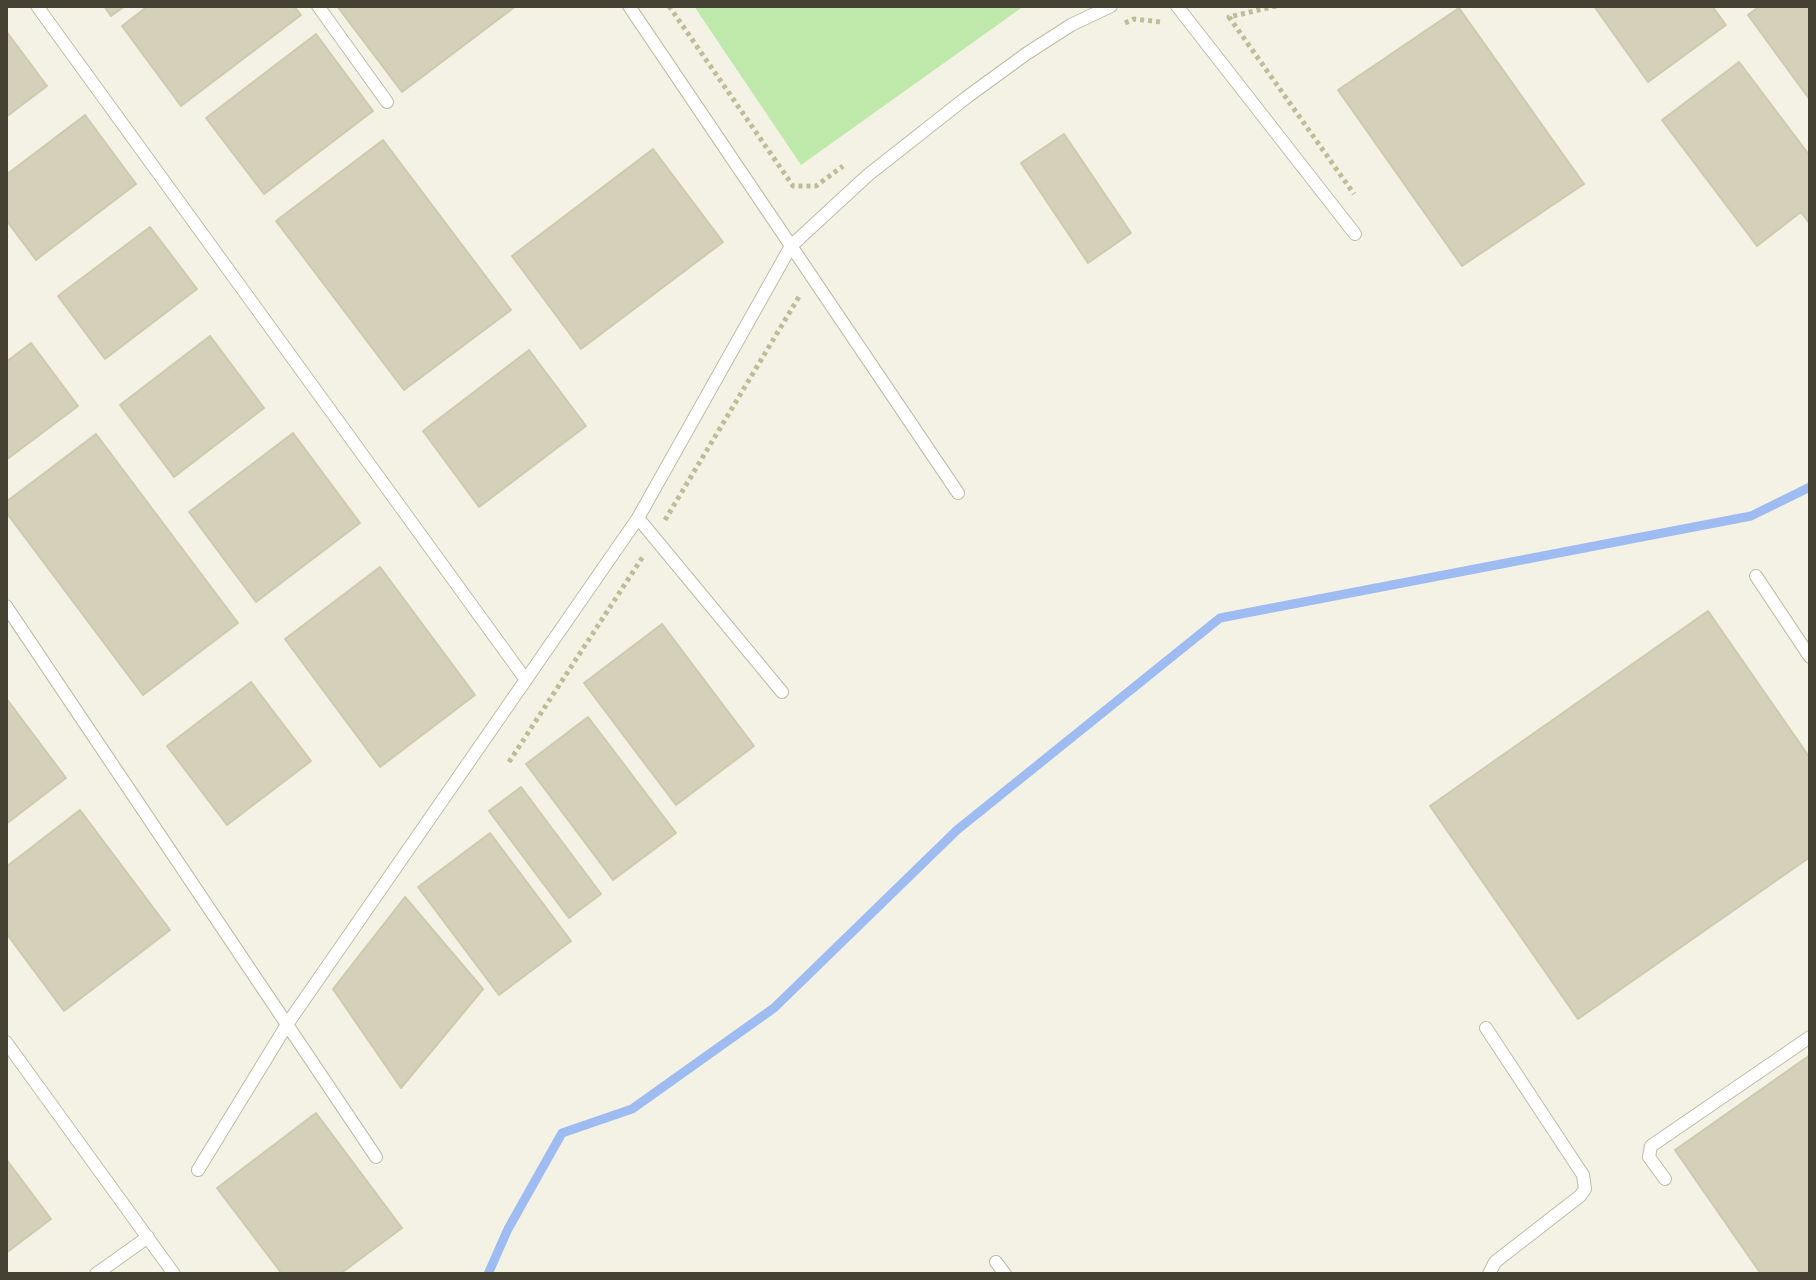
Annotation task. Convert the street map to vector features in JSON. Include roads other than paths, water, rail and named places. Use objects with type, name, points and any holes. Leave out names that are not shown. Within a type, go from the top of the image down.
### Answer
[{"type":"lane","points":[[37,6],[526,680]]},
{"type":"lane","points":[[318,6],[387,102]]},
{"type":"lane","points":[[629,6],[958,493]]},
{"type":"lane","points":[[198,1170],[288,1023],[638,518],[791,246],[868,175],[967,97],[1037,46],[1111,6]]},
{"type":"lane","points":[[1177,6],[1355,234]]},
{"type":"lane","points":[[638,518],[782,692]]},
{"type":"lane","points":[[1756,576],[1810,657]]},
{"type":"lane","points":[[6,606],[376,1157]]},
{"type":"lane","points":[[1486,1028],[1583,1175],[1585,1189],[1495,1262],[1489,1274]]},
{"type":"lane","points":[[1665,1179],[1649,1157],[1651,1146],[1810,1037]]},
{"type":"lane","points":[[6,1042],[174,1274]]},
{"type":"lane","points":[[96,1274],[148,1237]]},
{"type":"lane","points":[[996,1262],[1005,1274]]},
{"type":"waterway","points":[[488,1274],[508,1229],[562,1133],[632,1109],[774,1008],[957,830],[1220,618],[1751,516],[1810,487]]}]
